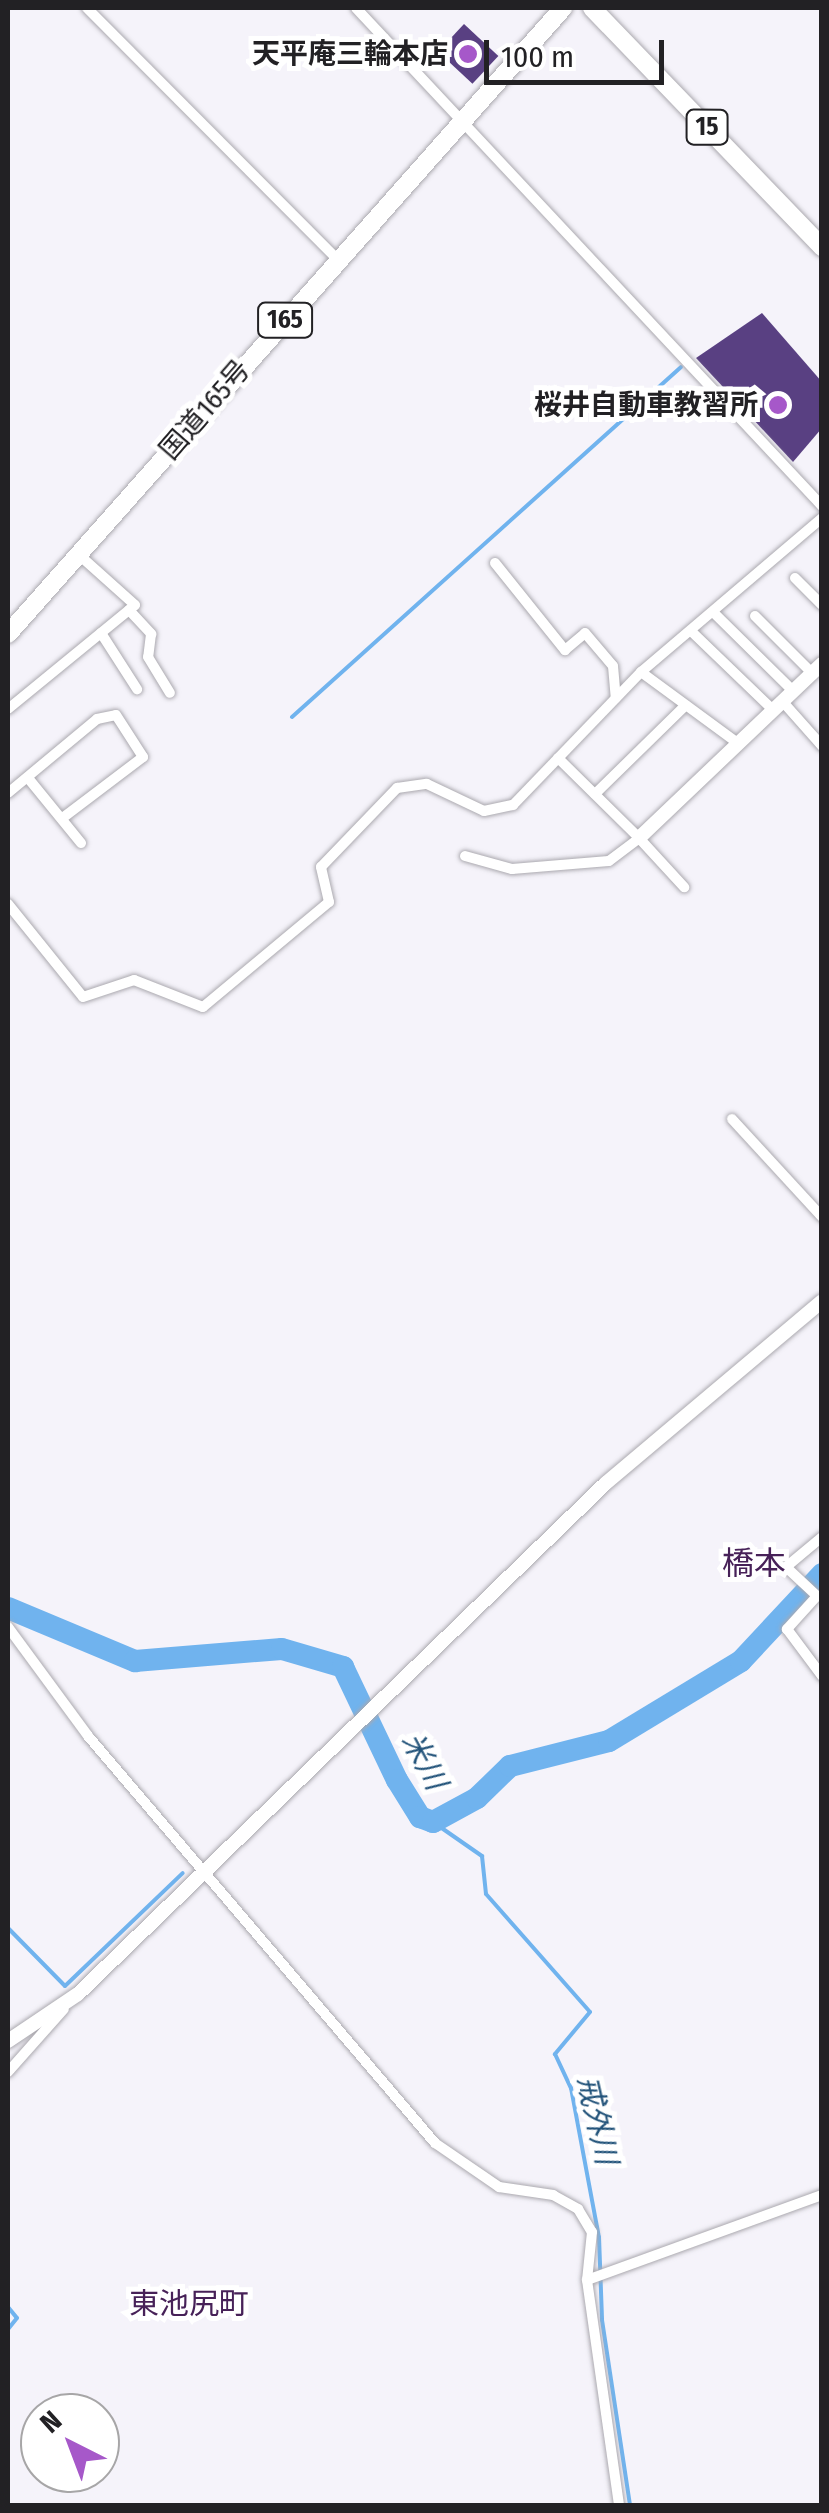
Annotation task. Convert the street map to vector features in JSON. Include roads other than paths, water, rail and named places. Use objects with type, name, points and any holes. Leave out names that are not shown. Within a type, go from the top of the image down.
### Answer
[{"type":"main road","name":"国道165号","points":[[8,634],[564,8]]},
{"type":"main road","name":"15","points":[[592,8],[822,247]]},
{"type":"street","points":[[87,8],[338,260]]},
{"type":"street","points":[[356,8],[822,506]]},
{"type":"street","points":[[8,904],[82,997],[134,980],[203,1006],[329,902],[322,866],[397,788],[427,784],[494,810],[513,805],[641,672],[822,518]]},
{"type":"street","points":[[8,709],[135,605],[78,554]]},
{"type":"street","points":[[496,563],[565,650],[585,633],[613,666],[616,698]]},
{"type":"street","points":[[796,578],[822,605]]},
{"type":"street","points":[[130,610],[151,634],[148,657],[170,693]]},
{"type":"street","points":[[714,613],[822,746]]},
{"type":"street","points":[[465,856],[512,869],[610,861],[639,838],[817,669],[754,616]]},
{"type":"street","points":[[691,631],[783,702]]},
{"type":"street","points":[[100,633],[137,689]]},
{"type":"street","points":[[641,672],[740,744]]},
{"type":"street","points":[[594,794],[686,705]]},
{"type":"street","points":[[8,792],[97,719],[116,715],[144,757],[64,817]]},
{"type":"street","points":[[558,758],[684,887]]},
{"type":"street","points":[[28,778],[64,817],[80,843]]},
{"type":"street","points":[[732,1119],[822,1218]]},
{"type":"street","points":[[8,2072],[78,1994],[606,1483],[822,1301]]},
{"type":"street","points":[[822,1537],[786,1567],[819,1593],[787,1629],[822,1676]]},
{"type":"street","points":[[8,1627],[204,1870],[454,2161],[499,2187],[553,2195],[578,2209],[592,2232],[586,2280],[619,2506]]},
{"type":"street","points":[[8,2040],[78,1994]]},
{"type":"street","points":[[586,2280],[822,2195]]},
{"type":"waterway","points":[[292,717],[681,367]]},
{"type":"waterway","name":"米川","points":[[8,1608],[135,1661],[282,1649],[343,1667],[397,1780],[420,1817],[433,1822],[477,1798],[510,1766],[609,1741],[741,1661],[822,1574]]},
{"type":"waterway","name":"戒外川","points":[[433,1822],[482,1856],[486,1894],[590,2012],[555,2054],[571,2088],[599,2237],[602,2320],[630,2506]]},
{"type":"waterway","points":[[8,1928],[65,1986],[183,1873]]},
{"type":"waterway","points":[[8,2307],[17,2318],[8,2329]]},
{"type":"place","name":"天平庵三輪本店","points":[[468,54]]},
{"type":"place","name":"桜井自動車教習所","points":[[778,405]]},
{"type":"district","name":"橋本","points":[[754,1563]]},
{"type":"district","name":"東池尻町","points":[[189,2304]]}]
